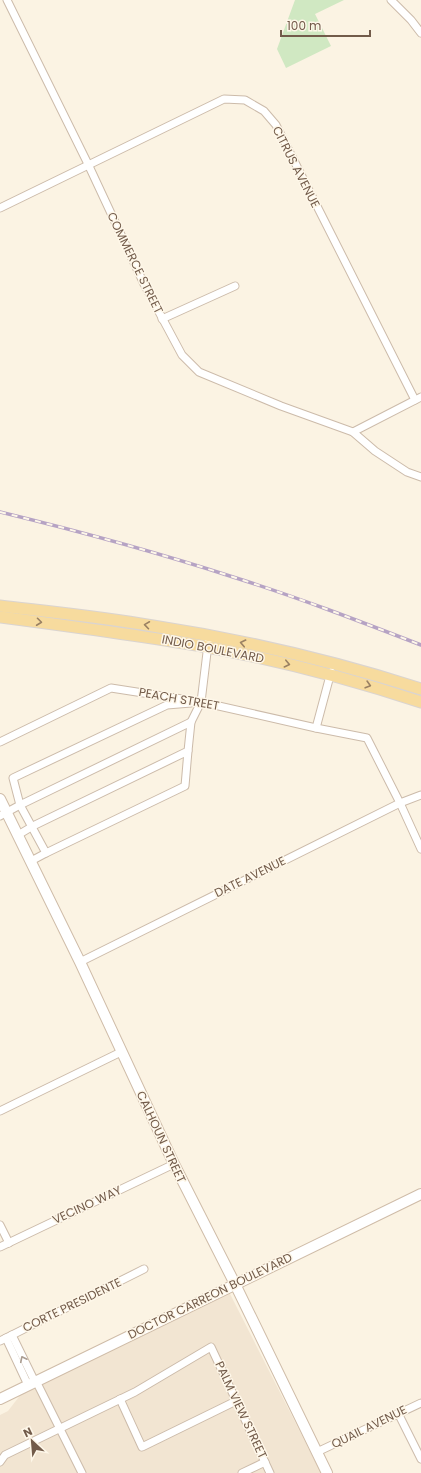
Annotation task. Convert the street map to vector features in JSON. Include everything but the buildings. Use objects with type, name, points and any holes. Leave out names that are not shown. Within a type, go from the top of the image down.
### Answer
[{"type":"main road","name":"INDIO BOULEVARD","points":[[0,606],[152,625],[288,653],[421,702]]},
{"type":"main road","name":"INDIO BOULEVARD","points":[[0,617],[138,636],[208,647],[265,659],[332,670],[370,674],[421,690]]},
{"type":"street","name":"COMMERCE STREET","points":[[7,0],[162,319],[182,355],[199,372],[281,406],[353,432]]},
{"type":"street","points":[[391,0],[411,20],[421,33]]},
{"type":"street","name":"CITRUS AVENUE","points":[[0,208],[224,99],[245,100],[264,111],[276,125],[418,399]]},
{"type":"street","points":[[162,319],[235,286]]},
{"type":"street","points":[[418,399],[353,432],[375,451],[407,472],[421,477]]},
{"type":"street","points":[[30,861],[185,786],[191,722],[201,702],[209,636]]},
{"type":"street","points":[[316,728],[332,670]]},
{"type":"street","name":"PEACH STREET","points":[[0,742],[111,688],[201,702],[367,738],[400,803]]},
{"type":"street","points":[[46,853],[20,805],[13,778],[166,705],[201,702]]},
{"type":"street","points":[[4,815],[20,805],[191,722]]},
{"type":"street","points":[[18,835],[32,826],[188,751]]},
{"type":"street","name":"DATE AVENUE","points":[[80,962],[400,803],[421,795]]},
{"type":"street","name":"CALHOUN STREET","points":[[0,799],[4,815],[18,835],[80,962],[174,1164],[235,1284],[327,1473]]},
{"type":"street","points":[[400,803],[421,849]]},
{"type":"street","points":[[0,1111],[121,1052]]},
{"type":"street","name":"VECINO WAY","points":[[0,1247],[174,1164]]},
{"type":"street","name":"DOCTOR CARREON BOULEVARD","points":[[0,1399],[421,1194]]},
{"type":"street","points":[[0,1225],[8,1242]]},
{"type":"street","name":"CORTE PRESIDENTE","points":[[6,1338],[144,1269]]},
{"type":"street","points":[[6,1338],[60,1428],[82,1473]]},
{"type":"street","name":"PALM VIEW STREET","points":[[120,1399],[211,1347],[270,1473]]},
{"type":"street","points":[[0,1462],[5,1455],[120,1399],[142,1447],[236,1401]]},
{"type":"street","name":"QUAIL AVENUE","points":[[317,1452],[421,1403]]},
{"type":"street","points":[[398,1413],[421,1460]]},
{"type":"street","points":[[242,1473],[265,1462]]},
{"type":"shaded area","points":[[227,1288],[321,1473],[0,1473],[0,1415],[8,1411],[28,1385]]},
{"type":"green space","points":[[295,0],[344,0],[315,14],[331,46],[286,68],[277,49]]},
{"type":"railway","points":[[0,512],[117,542],[204,568],[304,601],[421,645]]}]
